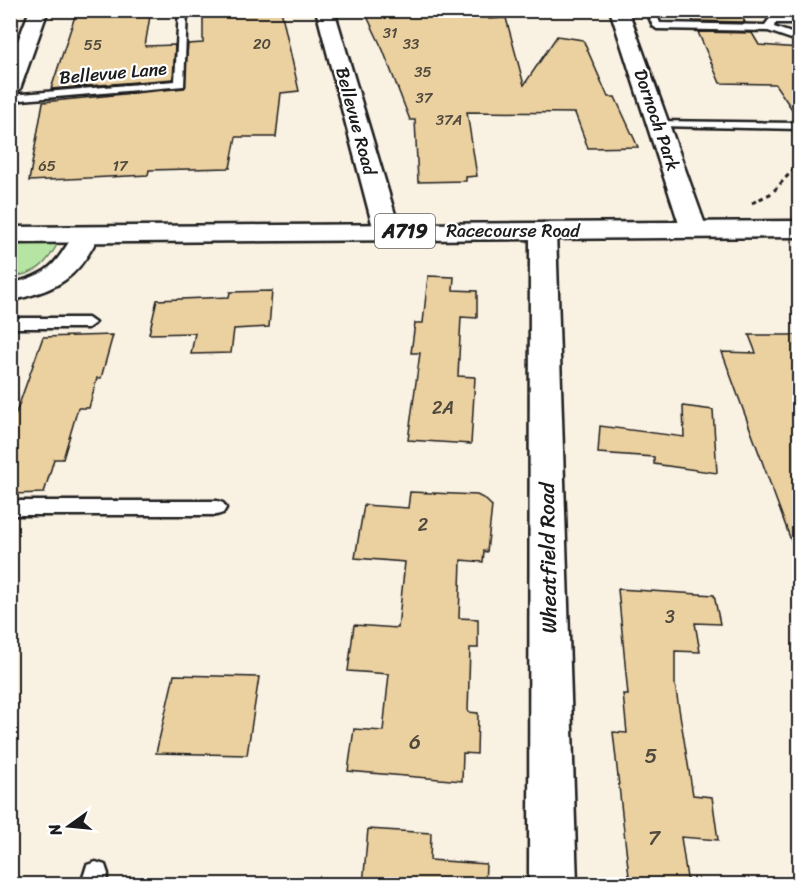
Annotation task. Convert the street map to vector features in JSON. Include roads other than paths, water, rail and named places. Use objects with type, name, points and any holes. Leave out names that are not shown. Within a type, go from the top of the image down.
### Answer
[{"type":"street","points":[[10,89],[39,10]]},
{"type":"street","name":"Bellevue Road","points":[[325,10],[387,231]]},
{"type":"street","name":"Dornoch Park","points":[[619,10],[694,230]]},
{"type":"street","name":"Racecourse Road","points":[[10,235],[800,229]]},
{"type":"street","name":"Wheatfield Road","points":[[543,231],[553,885]]},
{"type":"street","points":[[10,293],[52,282],[74,260],[86,235]]},
{"type":"lane","name":"Bellevue Lane","points":[[10,98],[180,84],[183,10]]},
{"type":"lane","points":[[650,10],[657,26],[769,28],[800,39]]},
{"type":"lane","points":[[769,28],[771,20],[800,20]]},
{"type":"lane","points":[[658,123],[800,126]]},
{"type":"lane","points":[[10,323],[88,323]]},
{"type":"lane","points":[[10,508],[217,508]]}]
